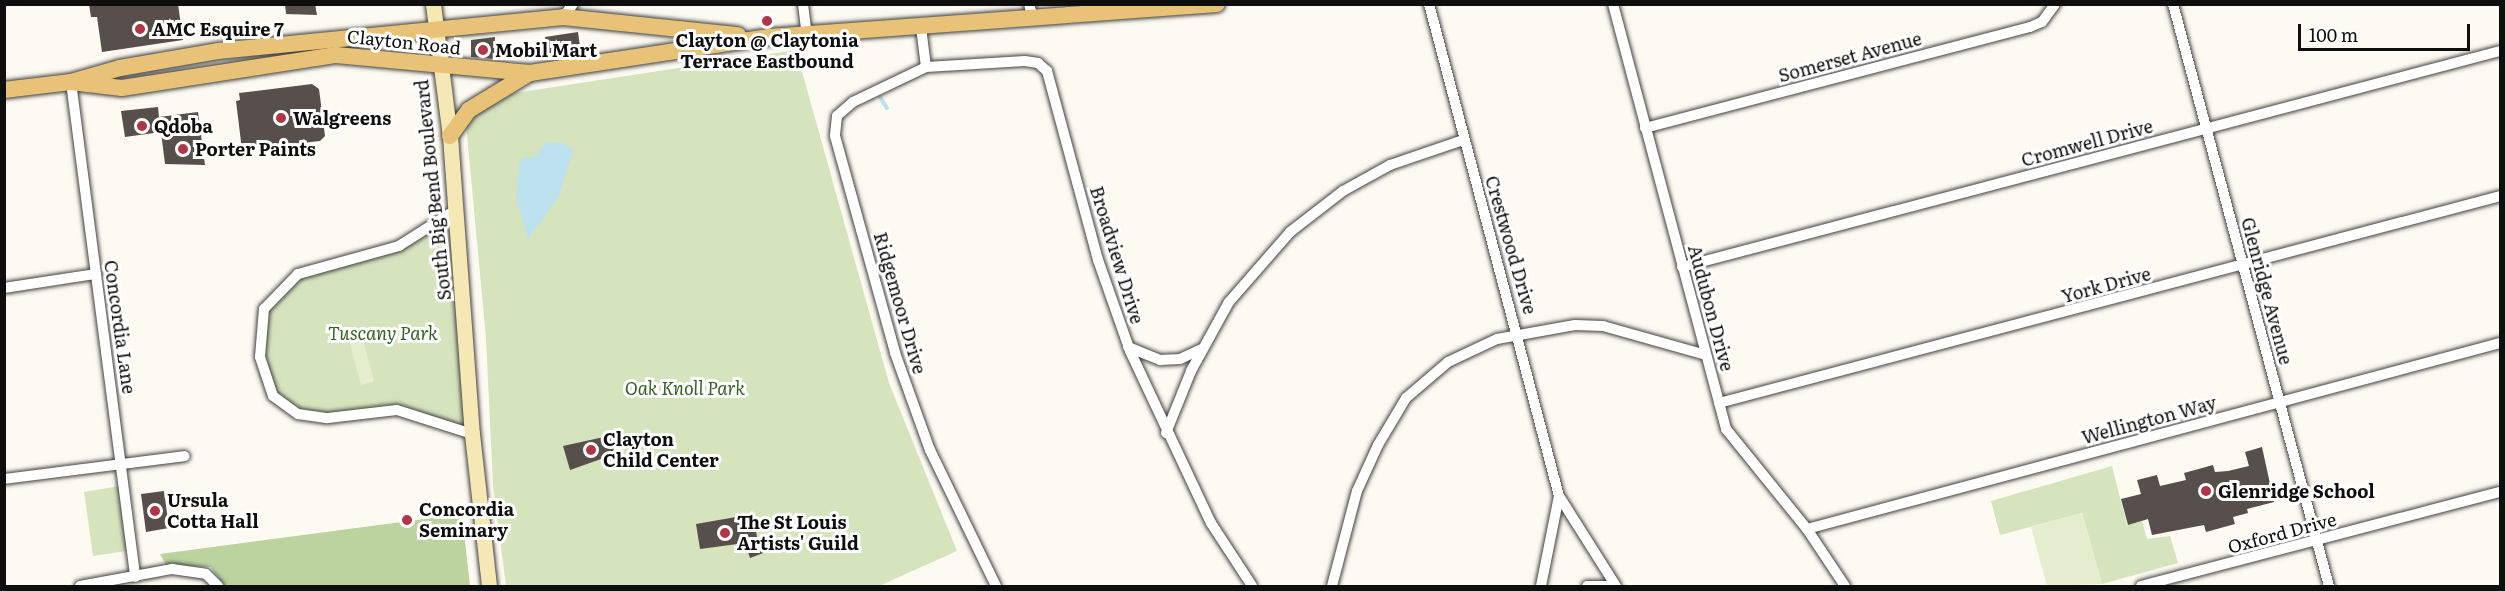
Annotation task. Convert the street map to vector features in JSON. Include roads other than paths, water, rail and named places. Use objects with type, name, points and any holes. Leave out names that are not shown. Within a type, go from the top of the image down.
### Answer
[{"type":"main road","name":"South Big Bend Boulevard","points":[[432,4],[450,136],[472,434],[489,586]]},
{"type":"main road","name":"Clayton Road","points":[[71,82],[122,88],[336,55],[530,73],[769,38],[921,27],[1031,11],[1216,4]]},
{"type":"main road","name":"Clayton Road","points":[[4,90],[71,82],[120,68],[218,51],[435,30],[568,11],[769,38]]},
{"type":"main road","points":[[450,136],[469,110],[530,73]]},
{"type":"street","points":[[804,4],[807,35]]},
{"type":"street","name":"Crestwood Drive","points":[[1430,4],[1463,140],[1519,333],[1558,496],[1616,586]]},
{"type":"street","name":"Audubon Drive","points":[[1613,4],[1682,267],[1719,403],[1731,438],[1807,529],[1845,586]]},
{"type":"street","name":"Somerset Avenue","points":[[1645,128],[2030,27],[2042,22],[2055,4]]},
{"type":"street","name":"Glenridge Avenue","points":[[2174,4],[2329,586]]},
{"type":"street","points":[[921,27],[926,67]]},
{"type":"street","name":"Cromwell Drive","points":[[1682,267],[2500,51]]},
{"type":"street","name":"Broadview Drive","points":[[926,67],[1025,61],[1038,63],[1047,71],[1098,260],[1128,347],[1166,433],[1211,523],[1251,586]]},
{"type":"street","name":"Ridgemoor Drive","points":[[926,67],[848,106],[837,116],[835,136],[895,353],[930,450],[996,586]]},
{"type":"street","name":"Concordia Lane","points":[[71,82],[135,577]]},
{"type":"street","points":[[1166,433],[1201,349],[1229,302],[1290,232],[1343,191],[1390,165],[1463,140]]},
{"type":"street","name":"York Drive","points":[[1719,403],[2243,266],[2500,196]]},
{"type":"street","points":[[457,209],[399,246],[298,274],[264,309],[260,357],[273,396],[298,414],[328,418],[397,410],[472,434]]},
{"type":"street","points":[[4,288],[96,274]]},
{"type":"street","points":[[1331,585],[1357,491],[1390,420],[1406,398],[1448,362],[1519,333],[1547,327],[1603,326],[1706,355]]},
{"type":"street","name":"Wellington Way","points":[[1807,529],[2500,344]]},
{"type":"street","points":[[1128,347],[1160,360],[1180,359],[1201,349]]},
{"type":"street","points":[[4,479],[185,456]]},
{"type":"street","name":"Oxford Drive","points":[[2141,586],[2500,492]]},
{"type":"street","name":"Crestwood Drive","points":[[1541,586],[1558,496]]},
{"type":"street","points":[[80,586],[193,569],[218,586]]},
{"type":"street","name":"Crestwood Drive","points":[[1587,586],[1616,586]]},
{"type":"water","points":[[546,142],[563,143],[573,150],[559,196],[528,239],[516,197],[519,165],[522,158],[535,157]]},
{"type":"waterway","points":[[880,97],[887,108]]},
{"type":"place","name":"Clayton @ Claytonia Terrace Eastbound","points":[[767,21]]},
{"type":"place","name":"AMC Esquire 7","points":[[140,29]]},
{"type":"place","name":"Mobil Mart","points":[[483,50]]},
{"type":"place","name":"Walgreens","points":[[281,118]]},
{"type":"place","name":"Qdoba","points":[[142,126]]},
{"type":"place","name":"Porter Paints","points":[[183,149]]},
{"type":"place","name":"Clayton Child Center","points":[[591,450]]},
{"type":"place","name":"Glenridge School","points":[[2206,491]]},
{"type":"place","name":"Ursula Cotta Hall","points":[[155,511]]},
{"type":"place","name":"Concordia Seminary","points":[[407,520]]},
{"type":"place","name":"The St Louis Artists' Guild","points":[[725,533]]},
{"type":"park label","name":"Tuscany Park","points":[[383,333]]},
{"type":"park label","name":"Oak Knoll Park","points":[[685,388]]}]
